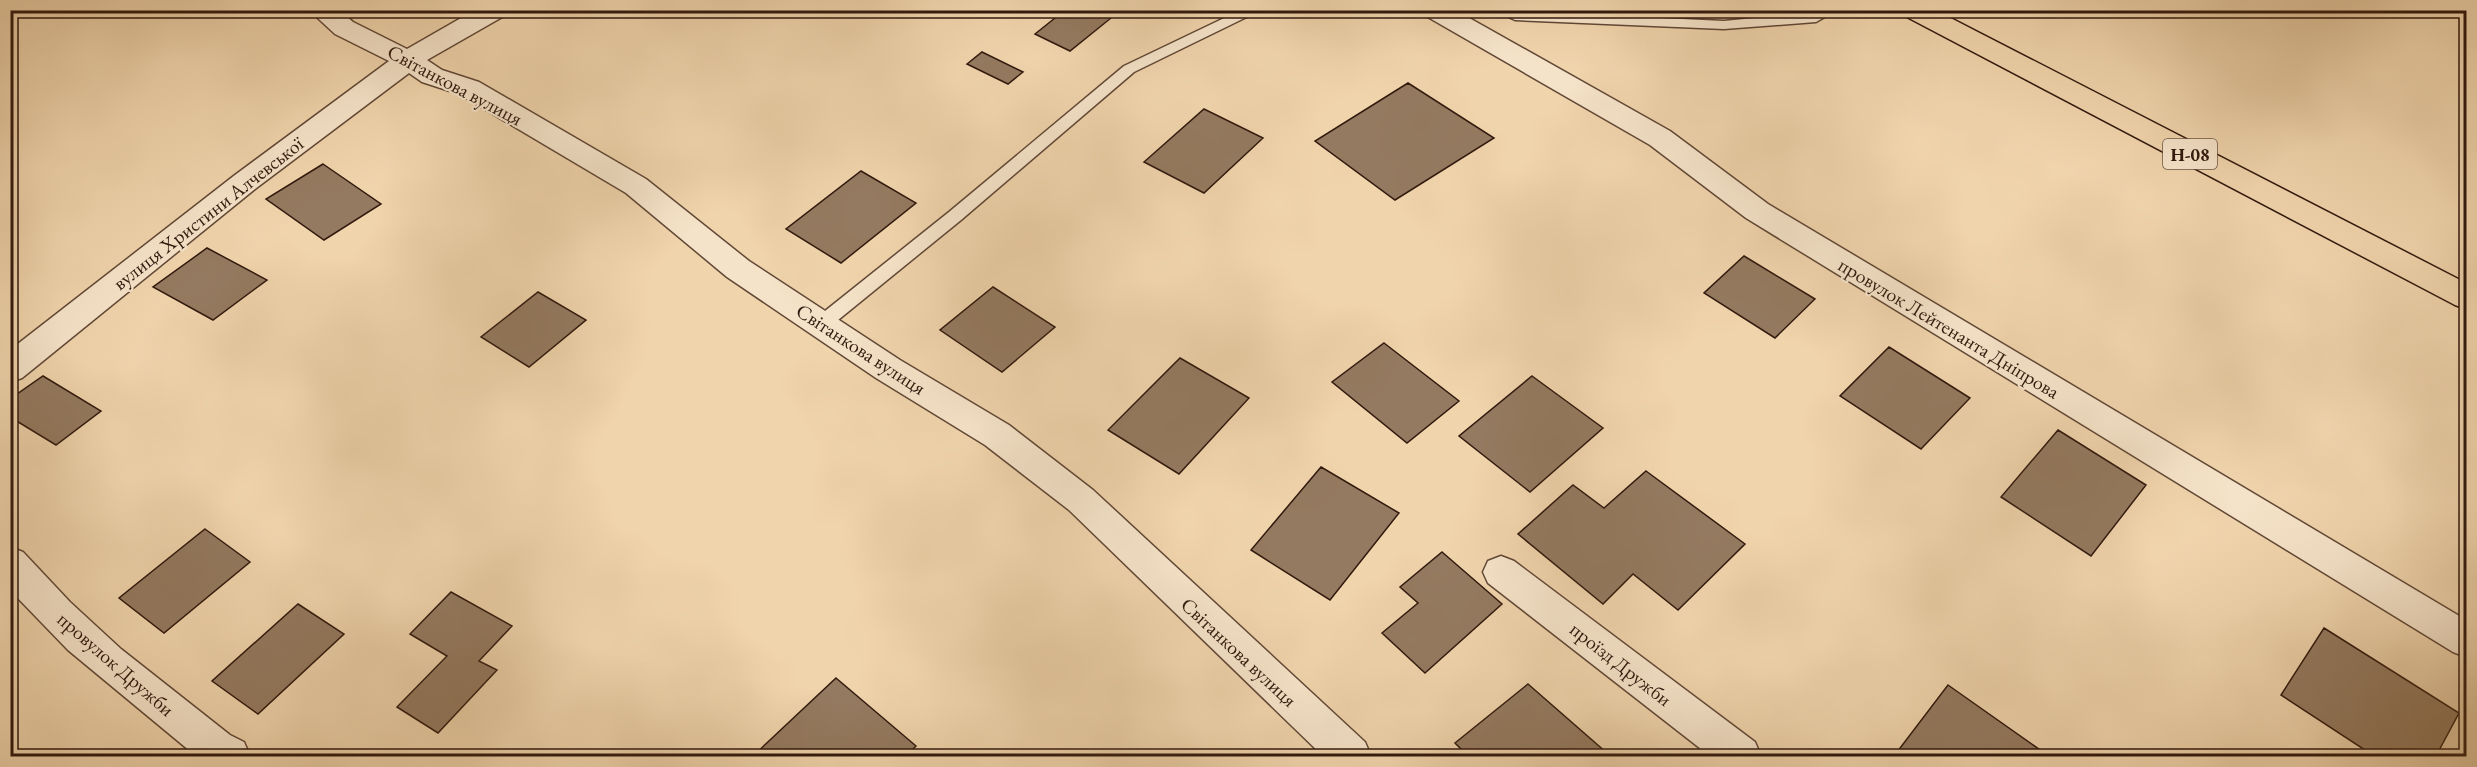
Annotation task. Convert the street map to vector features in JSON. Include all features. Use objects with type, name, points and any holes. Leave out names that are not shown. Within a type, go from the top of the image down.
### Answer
[{"type":"main road","name":"Н-08","points":[[1914,10],[2466,297]]},
{"type":"street","name":"Світанкова вулиця","points":[[322,10],[344,28],[408,60],[432,76],[469,88],[636,186],[738,269],[888,369],[997,435],[1081,500],[1351,756]]},
{"type":"street","name":"вулиця Христини Алчевської","points":[[10,369],[236,189],[408,60],[495,10]]},
{"type":"street","name":"провулок Лейтенанта Дніпрова","points":[[1435,10],[1660,138],[1757,211],[2466,640]]},
{"type":"street","name":"провулок Дружби","points":[[10,563],[32,590],[111,664],[216,748],[230,756]]},
{"type":"street","name":"проїзд Дружби","points":[[1502,572],[1741,756]]},
{"type":"lane","points":[[821,324],[955,216],[1129,69],[1254,10]]},
{"type":"lane","points":[[1500,10],[1515,16],[1724,25],[1816,18],[1830,10]]},
{"type":"building","points":[[1065,10],[1095,10],[1111,18],[1070,51],[1035,34]]},
{"type":"building","points":[[982,52],[1023,72],[1008,84],[967,64]]},
{"type":"building","points":[[1408,83],[1494,138],[1395,200],[1315,141]]},
{"type":"building","points":[[1204,109],[1263,138],[1204,193],[1144,162]]},
{"type":"building","points":[[323,164],[381,204],[324,240],[266,199]]},
{"type":"building","points":[[861,171],[916,203],[841,263],[786,229]]},
{"type":"building","points":[[207,248],[267,280],[213,320],[153,287]]},
{"type":"building","points":[[1744,256],[1815,299],[1775,338],[1704,293]]},
{"type":"building","points":[[993,287],[1055,327],[1002,372],[940,330]]},
{"type":"building","points":[[538,292],[586,320],[529,367],[481,337]]},
{"type":"building","points":[[1384,343],[1459,401],[1407,443],[1332,382]]},
{"type":"building","points":[[1889,347],[1970,398],[1921,449],[1840,396]]},
{"type":"building","points":[[1180,358],[1249,398],[1179,474],[1108,430]]},
{"type":"building","points":[[43,376],[101,411],[56,445],[10,417],[10,399]]},
{"type":"building","points":[[1532,376],[1603,428],[1530,492],[1459,436]]},
{"type":"building","points":[[2058,430],[2146,485],[2091,556],[2001,497]]},
{"type":"building","points":[[1321,467],[1399,513],[1330,600],[1251,550]]},
{"type":"building","points":[[1646,471],[1745,544],[1678,610],[1633,574],[1603,604],[1518,534],[1573,485],[1604,508]]},
{"type":"building","points":[[205,529],[250,562],[164,633],[119,598]]},
{"type":"building","points":[[1442,552],[1502,604],[1425,673],[1382,633],[1418,603],[1400,587]]},
{"type":"building","points":[[451,592],[512,626],[479,661],[497,670],[438,733],[397,707],[447,656],[410,634]]},
{"type":"building","points":[[298,604],[344,634],[258,714],[212,681]]},
{"type":"building","points":[[2324,628],[2459,713],[2436,756],[2374,756],[2281,695]]},
{"type":"building","points":[[836,678],[916,746],[906,756],[753,756]]},
{"type":"building","points":[[1528,684],[1608,754],[1605,756],[1468,756],[1455,743]]},
{"type":"building","points":[[1948,685],[2043,752],[2040,756],[1894,756]]}]
